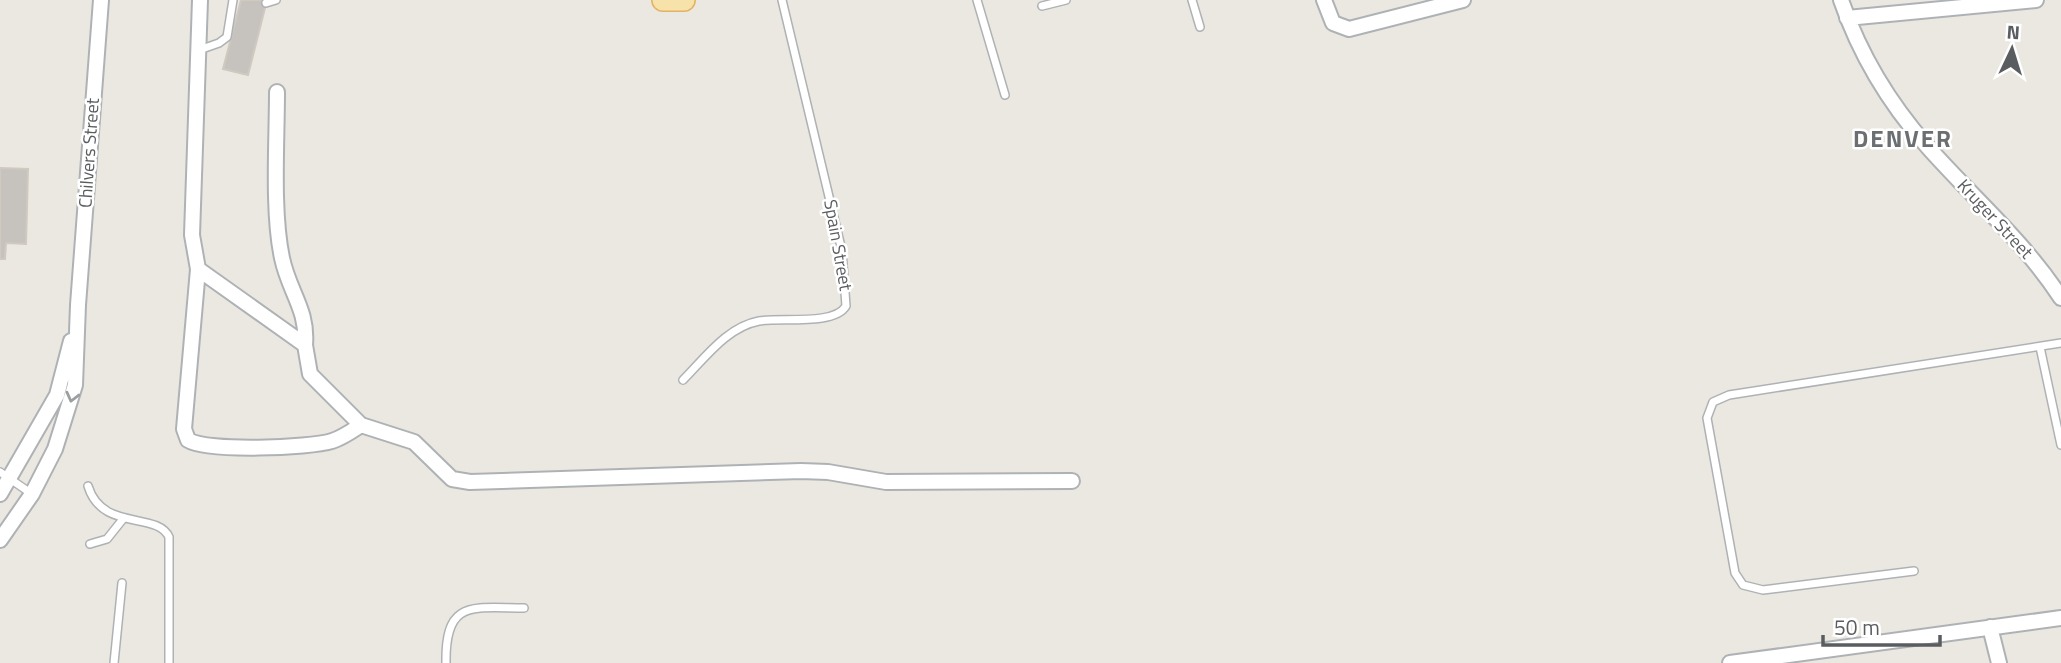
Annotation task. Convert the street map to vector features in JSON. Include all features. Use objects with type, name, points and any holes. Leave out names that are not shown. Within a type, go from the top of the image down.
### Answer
[{"type":"main road","points":[[663,0],[684,0]]},
{"type":"street","name":"Chilvers Street","points":[[0,540],[32,494],[55,449],[72,399],[77,366],[78,305],[101,0]]},
{"type":"street","points":[[200,0],[192,235],[198,269],[184,429],[188,440],[216,446],[297,446],[332,441],[361,425]]},
{"type":"street","points":[[1324,0],[1333,23],[1349,29],[1367,27],[1463,0]]},
{"type":"street","name":"Kruger Street","points":[[1841,0],[1875,77],[1925,145],[2020,242],[2061,298]]},
{"type":"street","points":[[1847,18],[2036,0]]},
{"type":"street","points":[[277,92],[280,247],[288,278],[306,320],[305,345],[310,374],[361,425],[414,442],[446,475],[463,482],[801,471],[837,473],[886,482],[1072,481]]},
{"type":"street","points":[[198,269],[305,345]]},
{"type":"street","name":"Chilvers Street","points":[[0,494],[5,475],[57,395],[78,305]]},
{"type":"street","points":[[1730,663],[2061,618]]},
{"type":"street","points":[[1990,628],[1999,663]]},
{"type":"lane","points":[[266,3],[276,0]]},
{"type":"lane","name":"Spain Street","points":[[683,380],[727,336],[744,325],[759,321],[833,317],[846,306],[846,273],[840,238],[782,0]]},
{"type":"lane","points":[[977,0],[1005,96]]},
{"type":"lane","points":[[1042,6],[1066,0]]},
{"type":"lane","points":[[1192,0],[1200,27]]},
{"type":"lane","points":[[198,50],[219,43],[227,37],[235,2]]},
{"type":"lane","points":[[1914,571],[1763,590],[1743,585],[1735,573],[1707,418],[1713,402],[1729,394],[2061,342]]},
{"type":"lane","points":[[2040,347],[2061,445]]},
{"type":"lane","points":[[5,475],[32,494]]},
{"type":"lane","points":[[88,486],[95,503],[123,519],[162,528],[169,537],[169,663]]},
{"type":"lane","points":[[90,544],[107,539],[123,519]]},
{"type":"lane","points":[[114,663],[122,583]]},
{"type":"lane","points":[[446,663],[446,634],[456,615],[469,608],[524,608]]},
{"type":"building","points":[[241,0],[267,0],[248,75],[223,69]]},
{"type":"building","points":[[0,168],[28,169],[26,244],[6,243],[5,259],[0,259]]},
{"type":"district","name":"DENVER","points":[[1903,139]]}]
